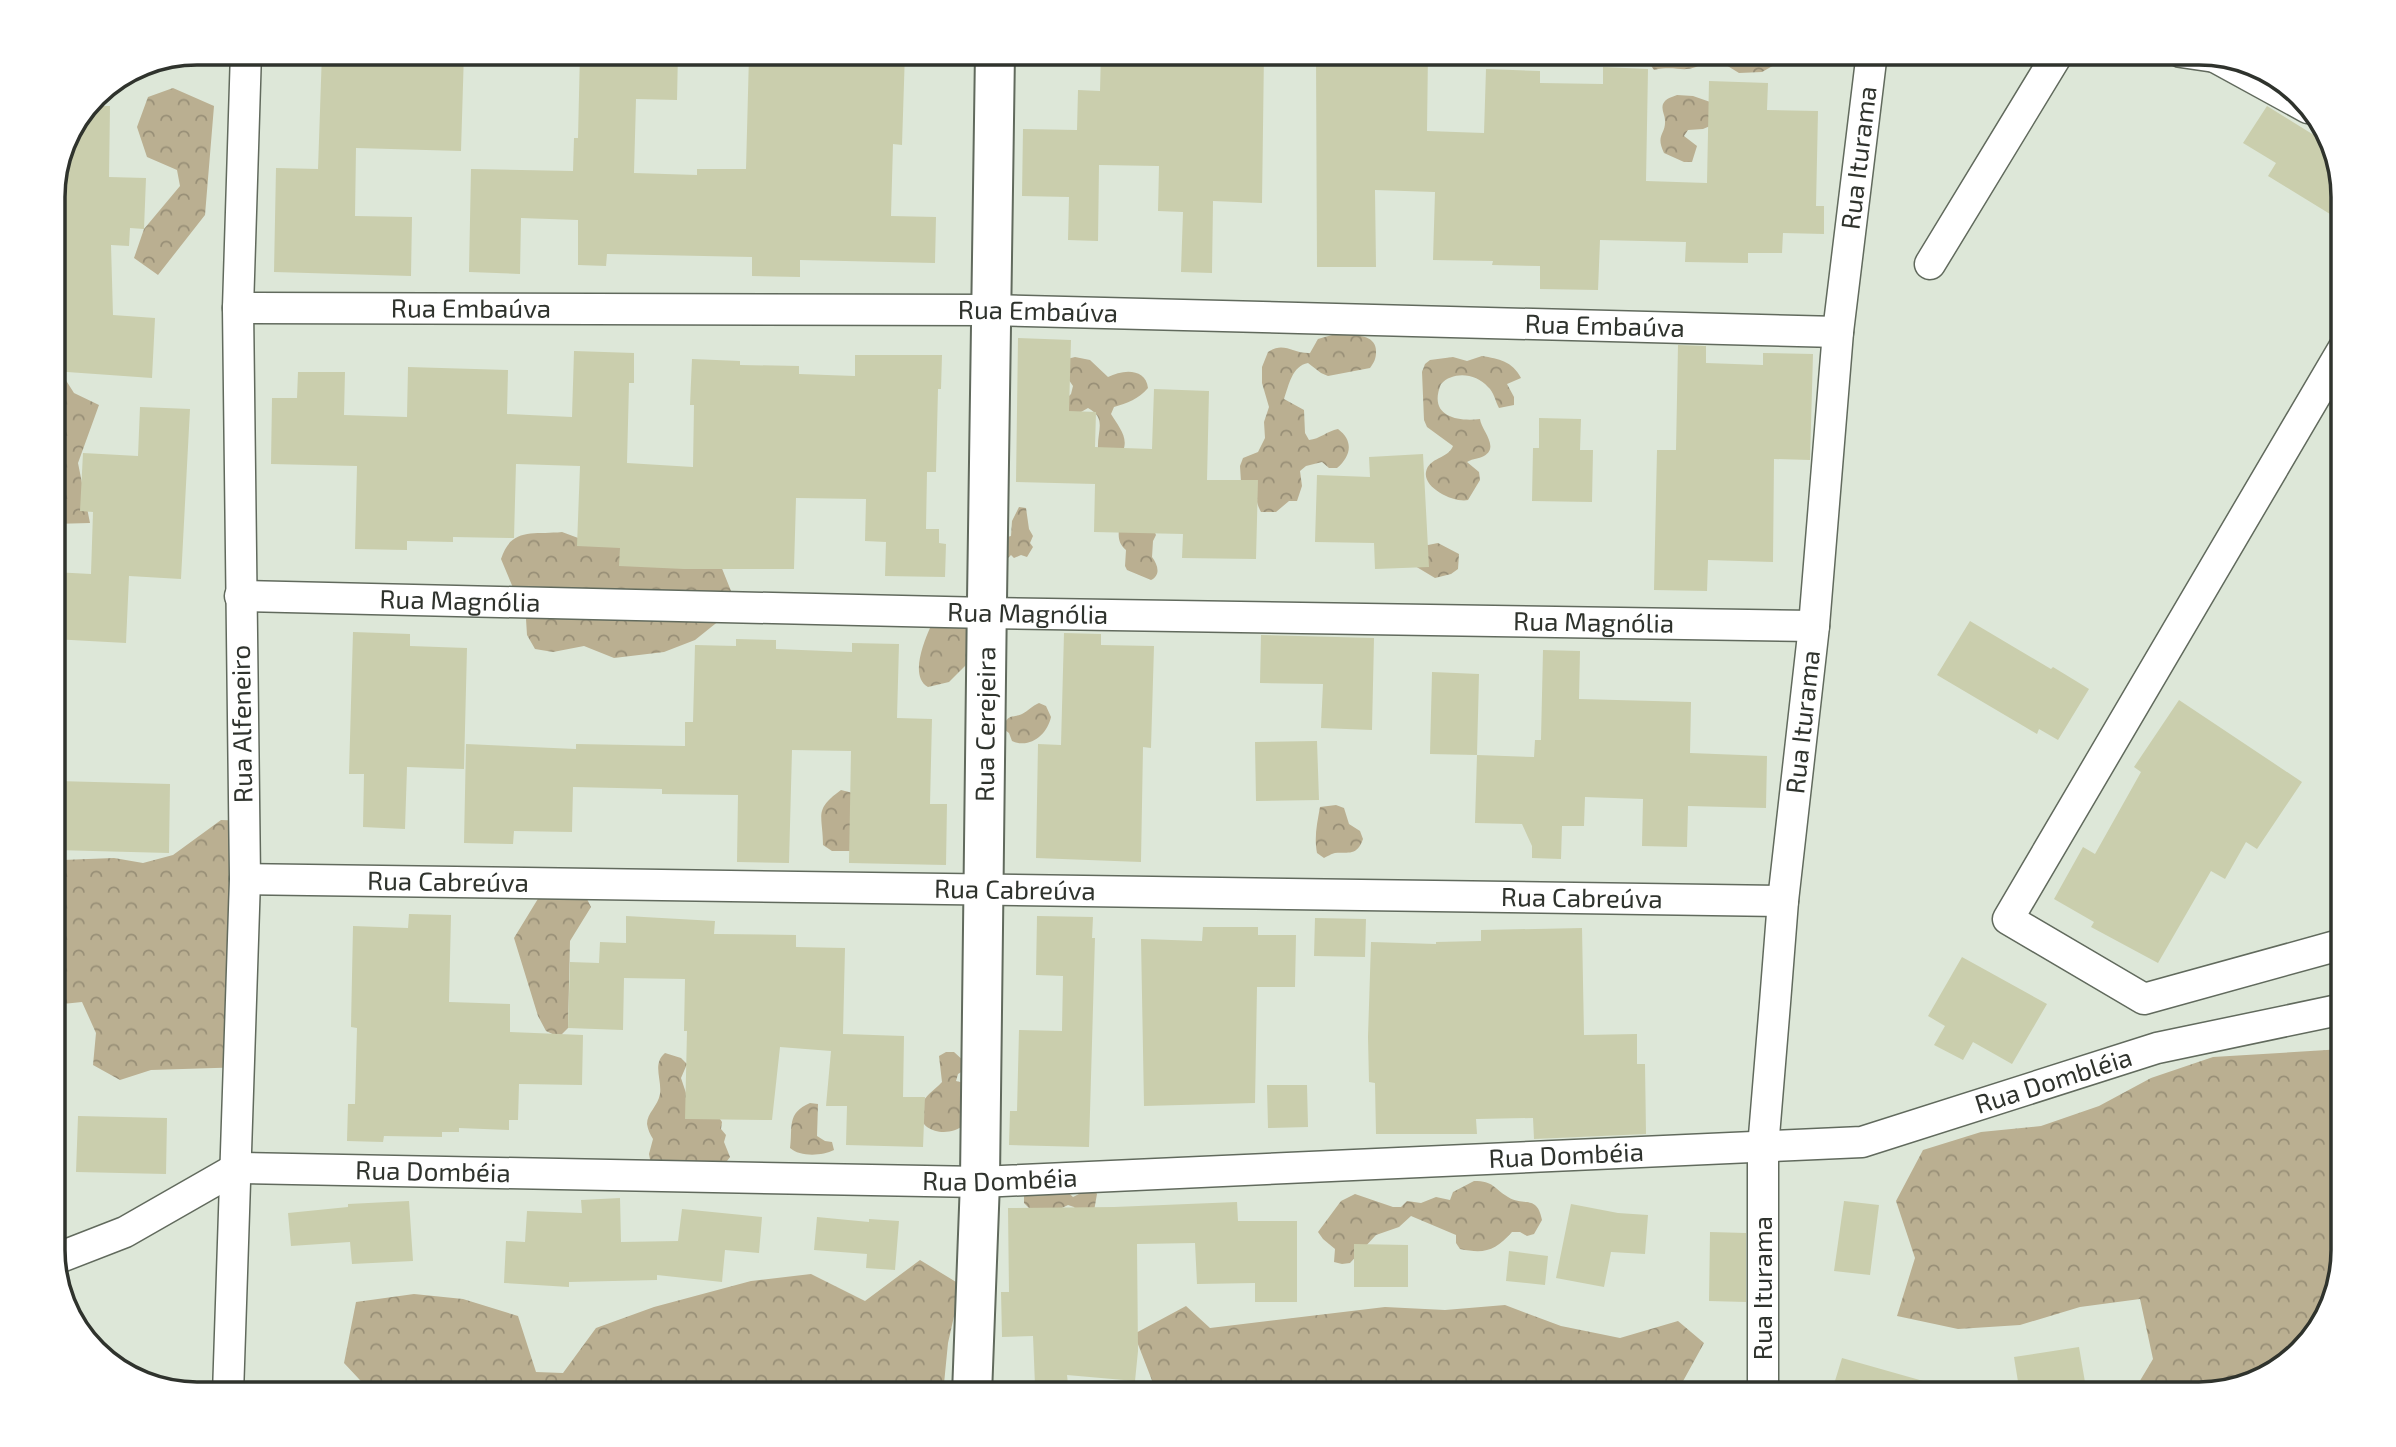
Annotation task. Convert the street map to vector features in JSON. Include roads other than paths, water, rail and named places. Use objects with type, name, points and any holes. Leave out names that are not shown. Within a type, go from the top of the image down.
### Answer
[{"type":"street","name":"Rua Alfeneiro","points":[[229,1382],[245,879],[238,308],[246,65]]},
{"type":"street","name":"Rua Cerejeira","points":[[972,1382],[979,1182],[995,65]]},
{"type":"street","name":"Rua Iturama","points":[[1763,1382],[1763,1148],[1783,901],[1814,626],[1838,332],[1870,65]]},
{"type":"street","points":[[1930,264],[2051,65]]},
{"type":"street","points":[[2243,72],[2282,94]]},
{"type":"street","name":"Rua Embaúva","points":[[238,308],[990,310],[1838,332]]},
{"type":"street","points":[[2331,369],[2008,919],[2144,999],[2331,947]]},
{"type":"street","name":"Rua Magnólia","points":[[240,596],[988,613],[1814,626]]},
{"type":"street","name":"Rua Cabreúva","points":[[245,879],[1783,901]]},
{"type":"street","name":"Rua Dombléia","points":[[1763,1148],[1862,1142],[2157,1048],[2331,1012]]},
{"type":"street","name":"Rua Dombéia","points":[[237,1168],[979,1182],[1763,1148]]},
{"type":"street","points":[[65,1255],[125,1232],[237,1168]]}]
